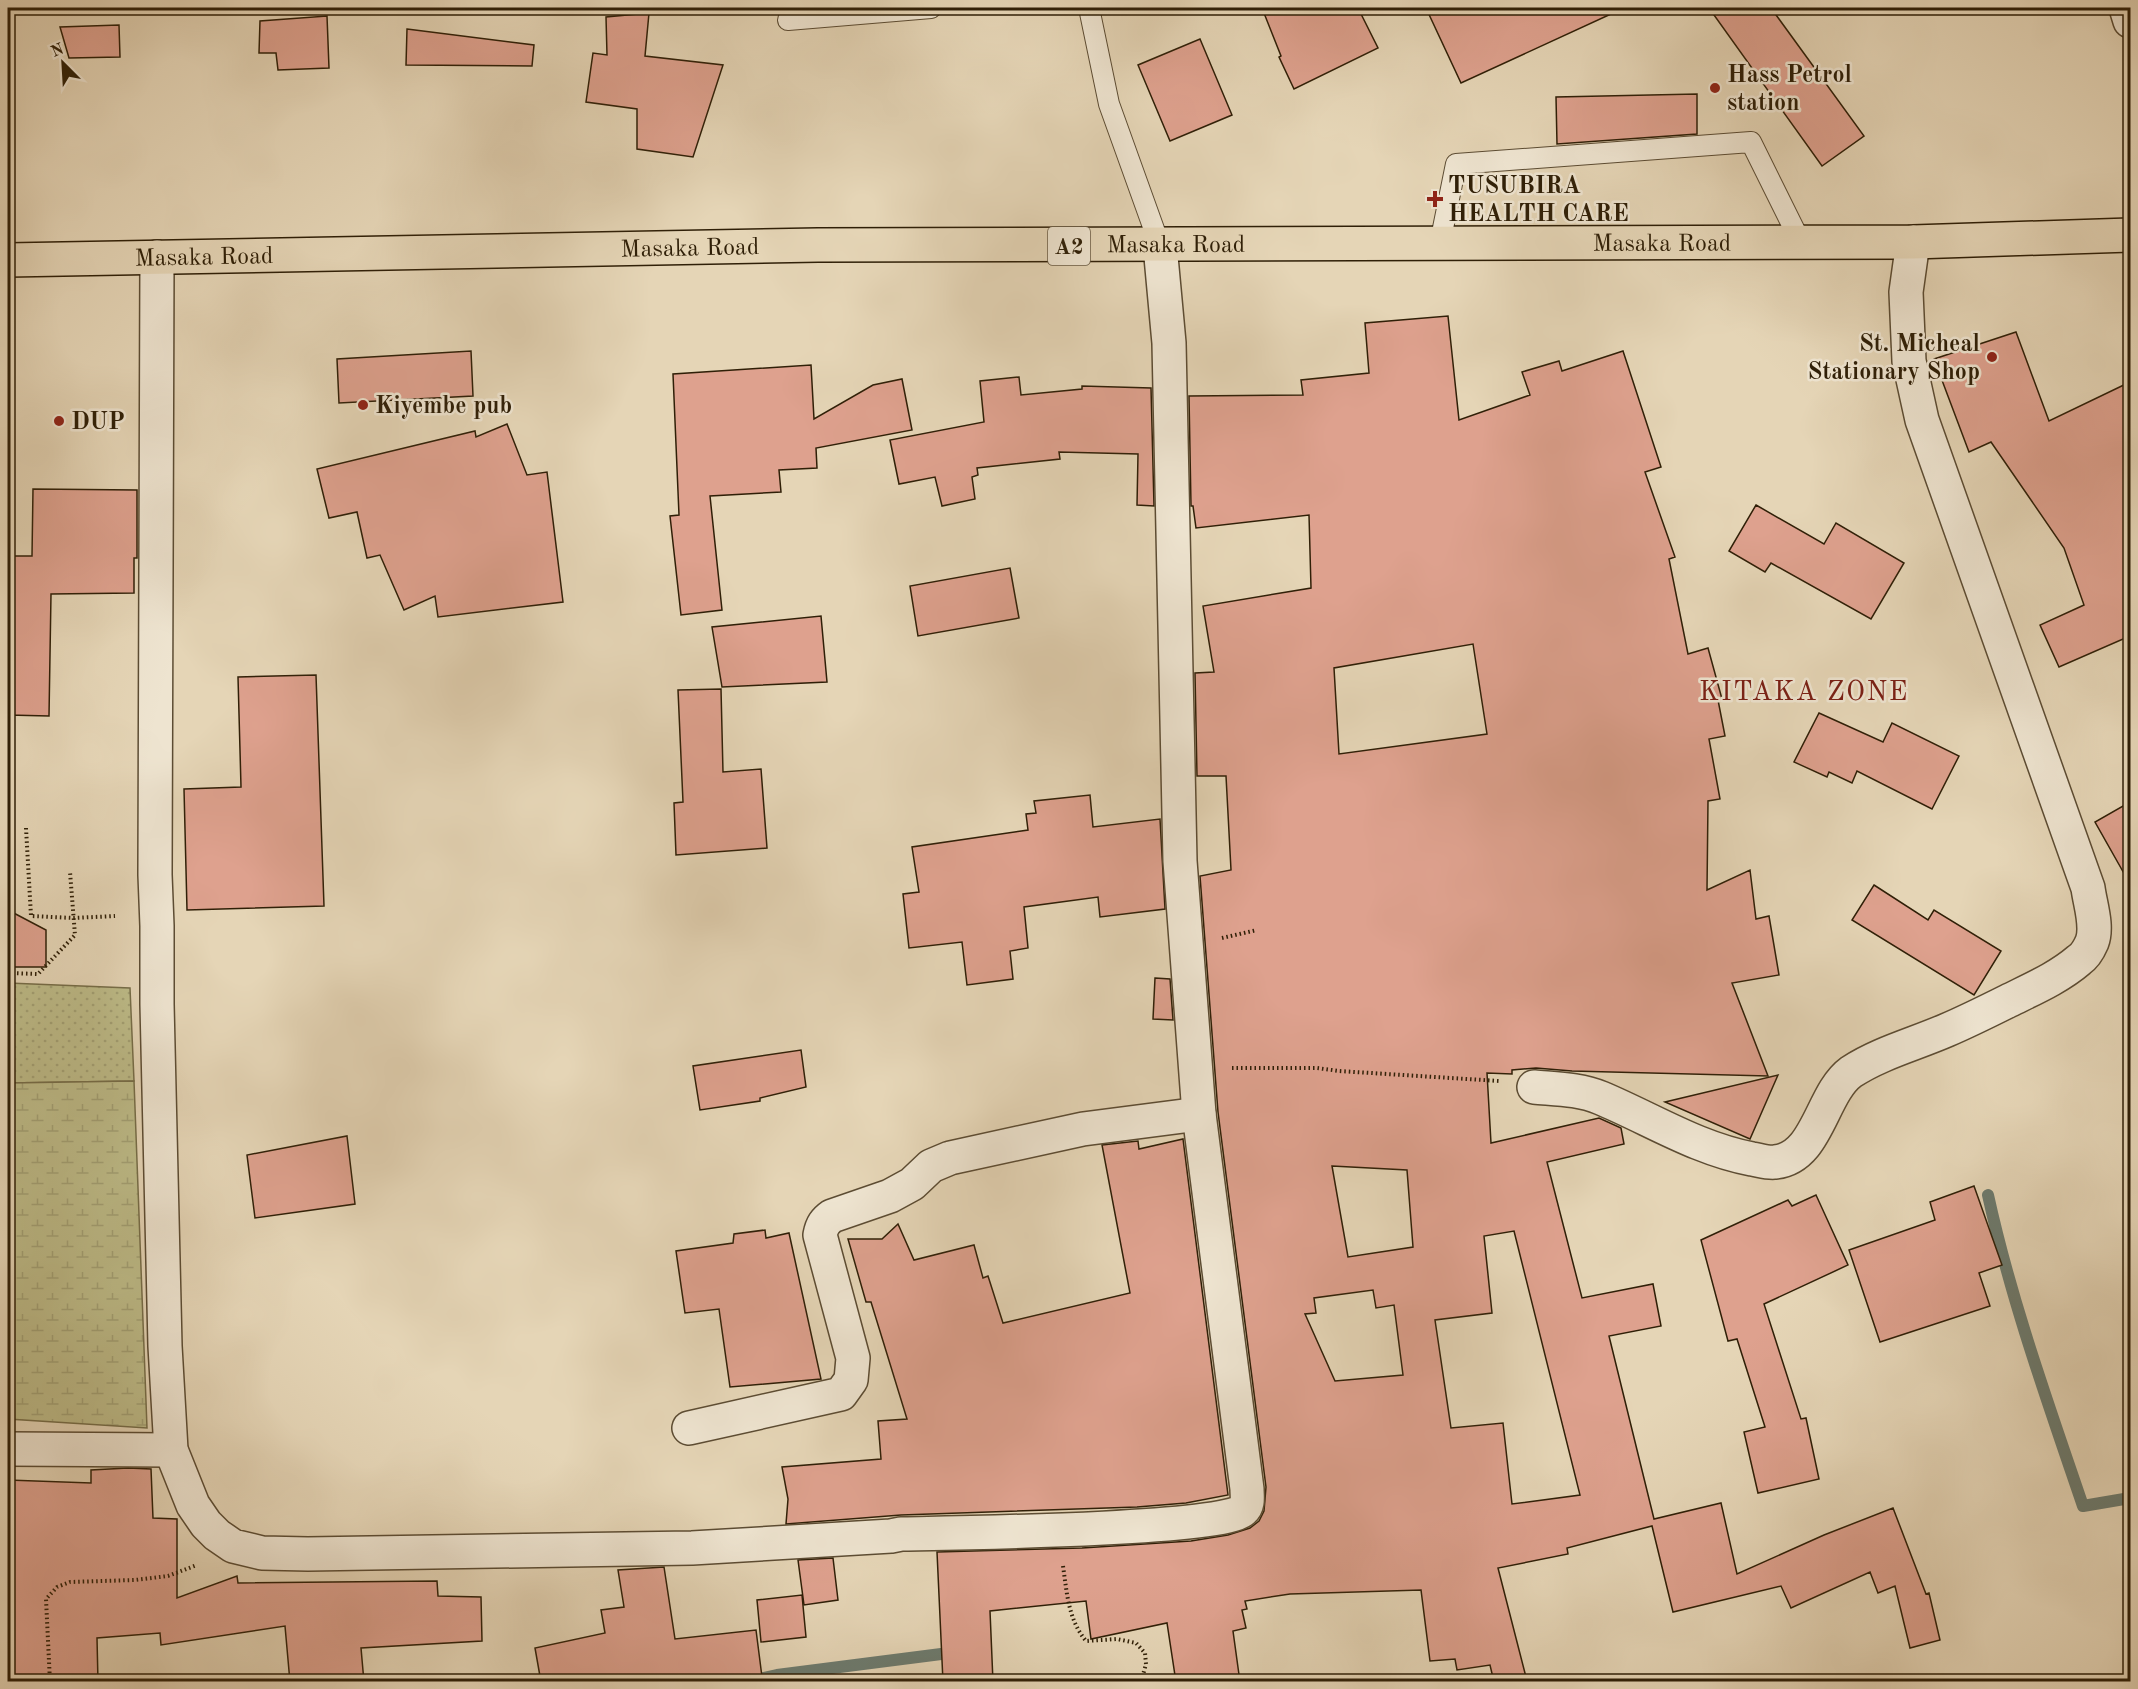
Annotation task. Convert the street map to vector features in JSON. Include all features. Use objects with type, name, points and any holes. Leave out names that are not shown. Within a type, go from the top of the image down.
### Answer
[{"type":"main road","name":"Masaka Road","points":[[8,260],[818,245],[1913,243],[2130,235]]},
{"type":"street","points":[[2126,8],[2130,21]]},
{"type":"street","points":[[1534,1087],[1582,1092],[1600,1097],[1671,1132],[1738,1156],[1774,1162],[1790,1157],[1802,1149],[1812,1135],[1835,1088],[1849,1074],[1867,1062],[1948,1030],[2046,982],[2080,960],[2093,939],[2094,925],[2088,888],[1922,420],[1909,361],[1906,292],[1913,243]]},
{"type":"street","points":[[157,257],[155,874],[158,926],[165,1346],[171,1450],[193,1505],[217,1535],[233,1546],[262,1553],[308,1554],[692,1548],[901,1534],[1057,1530],[1222,1519],[1244,1510],[1247,1502],[1247,1488],[1198,1114],[1180,861],[1169,343],[1160,246]]},
{"type":"street","points":[[689,1428],[841,1394],[851,1380],[853,1358],[820,1235],[821,1227],[832,1216],[890,1196],[912,1184],[932,1166],[950,1158],[1083,1129],[1198,1114]]},
{"type":"street","points":[[8,1449],[171,1450]]},
{"type":"lane","points":[[788,20],[931,8]]},
{"type":"lane","points":[[1089,8],[1109,104],[1160,246]]},
{"type":"lane","points":[[1440,243],[1456,164],[1751,142],[1801,243]]},
{"type":"path","points":[[26,828],[31,916],[73,918],[114,916]]},
{"type":"path","points":[[8,974],[39,974],[75,935],[70,872]]},
{"type":"path","points":[[1195,1069],[1317,1068],[1503,1081],[1534,1087]]},
{"type":"path","points":[[1057,1530],[1071,1613],[1077,1630],[1086,1641],[1117,1639],[1136,1643],[1145,1653],[1146,1664],[1140,1682]]},
{"type":"path","points":[[50,1682],[46,1599],[57,1587],[70,1582],[135,1580],[168,1576],[194,1568],[208,1556],[217,1535]]},
{"type":"green space","points":[[8,983],[130,988],[134,1081],[8,1083]]},
{"type":"green space","points":[[134,1081],[147,1428],[8,1419],[8,1083]]},
{"type":"building","points":[[1262,8],[1358,8],[1378,48],[1294,89],[1279,57],[1281,56]]},
{"type":"building","points":[[1426,8],[1624,8],[1461,83]]},
{"type":"building","points":[[1709,8],[1771,8],[1864,136],[1822,166]]},
{"type":"building","points":[[649,13],[645,56],[723,65],[693,157],[637,149],[637,109],[586,102],[593,53],[607,55],[606,17]]},
{"type":"building","points":[[327,16],[329,68],[278,70],[276,53],[259,53],[260,21]]},
{"type":"building","points":[[119,25],[120,57],[69,58],[60,27]]},
{"type":"building","points":[[407,29],[534,45],[532,66],[406,65]]},
{"type":"building","points":[[1200,39],[1232,115],[1170,141],[1138,65]]},
{"type":"building","points":[[1697,94],[1697,134],[1557,144],[1556,97]]},
{"type":"building","points":[[1448,316],[1459,420],[1530,395],[1522,372],[1559,361],[1562,371],[1623,351],[1661,467],[1645,472],[1675,557],[1669,559],[1688,654],[1708,648],[1722,699],[1718,700],[1725,736],[1709,739],[1720,799],[1708,801],[1707,890],[1750,870],[1756,919],[1769,916],[1779,975],[1732,983],[1768,1076],[1536,1068],[1512,1070],[1512,1074],[1487,1073],[1491,1143],[1599,1118],[1621,1128],[1624,1144],[1547,1162],[1582,1298],[1653,1284],[1661,1326],[1609,1336],[1654,1519],[1721,1503],[1737,1574],[1824,1535],[1893,1508],[1926,1594],[1929,1593],[1940,1640],[1910,1648],[1895,1586],[1878,1593],[1870,1572],[1791,1608],[1781,1586],[1673,1612],[1652,1526],[1567,1548],[1568,1554],[1498,1568],[1526,1677],[1508,1682],[1494,1682],[1490,1665],[1457,1670],[1455,1659],[1430,1661],[1421,1590],[1290,1594],[1245,1601],[1247,1609],[1242,1610],[1246,1628],[1233,1631],[1240,1682],[1176,1682],[1167,1623],[1091,1639],[1086,1601],[990,1611],[993,1682],[943,1682],[937,1552],[1082,1548],[1191,1541],[1228,1535],[1250,1528],[1259,1521],[1264,1511],[1266,1487],[1218,1112],[1200,876],[1231,870],[1226,776],[1197,776],[1195,673],[1214,672],[1203,606],[1311,588],[1309,515],[1196,528],[1193,506],[1191,506],[1189,396],[1303,395],[1301,380],[1369,373],[1365,323]],"holes":[[[1473,644],[1487,734],[1339,754],[1334,668]],[[1332,1166],[1407,1170],[1413,1247],[1348,1257]],[[1514,1231],[1580,1495],[1512,1504],[1503,1423],[1451,1428],[1435,1320],[1492,1313],[1484,1236]],[[1373,1290],[1376,1308],[1394,1305],[1403,1375],[1335,1381],[1305,1314],[1316,1313],[1314,1298]]]},
{"type":"building","points":[[2016,332],[2049,421],[2130,382],[2130,636],[2059,667],[2040,625],[2084,605],[2064,548],[1991,442],[1969,452],[1934,359]]},
{"type":"building","points":[[471,351],[473,396],[339,403],[337,359]]},
{"type":"building","points":[[811,365],[814,419],[873,385],[902,379],[912,430],[816,448],[817,468],[779,470],[781,492],[710,496],[722,610],[681,615],[670,516],[679,515],[673,374]]},
{"type":"building","points":[[1019,377],[1021,395],[1082,389],[1082,386],[1151,388],[1154,506],[1137,505],[1138,454],[1059,452],[1060,459],[977,468],[978,475],[972,477],[975,499],[942,506],[935,477],[899,484],[890,440],[984,422],[980,381]]},
{"type":"building","points":[[507,424],[527,475],[547,472],[563,602],[438,617],[435,596],[404,610],[380,555],[367,558],[357,512],[329,518],[317,469],[475,431],[476,437]]},
{"type":"building","points":[[33,489],[137,490],[137,558],[134,558],[134,593],[51,594],[49,716],[8,715],[8,556],[32,556]]},
{"type":"building","points":[[1756,505],[1824,544],[1836,523],[1904,563],[1871,619],[1771,563],[1765,572],[1729,551]]},
{"type":"building","points":[[1010,568],[1019,618],[918,636],[910,586]]},
{"type":"building","points":[[821,616],[827,682],[722,687],[712,627]]},
{"type":"building","points":[[316,675],[324,906],[187,910],[184,789],[241,787],[238,677]]},
{"type":"building","points":[[721,689],[723,772],[761,769],[767,848],[676,855],[674,803],[683,802],[678,690]]},
{"type":"building","points":[[1819,713],[1883,742],[1892,723],[1959,756],[1932,809],[1857,771],[1852,783],[1829,772],[1827,777],[1794,762]]},
{"type":"building","points":[[1090,795],[1093,827],[1160,819],[1165,909],[1100,917],[1098,897],[1024,907],[1028,948],[1010,951],[1013,979],[967,985],[962,942],[909,948],[903,894],[919,892],[912,847],[1028,830],[1026,814],[1036,813],[1034,801]]},
{"type":"building","points":[[2130,802],[2130,884],[2095,822]]},
{"type":"building","points":[[1874,885],[1928,920],[1934,910],[2001,951],[1974,995],[1852,920]]},
{"type":"building","points":[[8,910],[46,930],[46,967],[8,967]]},
{"type":"building","points":[[1155,978],[1170,979],[1173,1020],[1153,1019]]},
{"type":"building","points":[[801,1050],[806,1087],[760,1098],[760,1101],[700,1110],[693,1066]]},
{"type":"building","points":[[1778,1075],[1750,1139],[1665,1102]]},
{"type":"building","points":[[347,1136],[355,1204],[255,1218],[247,1155]]},
{"type":"building","points":[[1183,1139],[1228,1495],[1186,1503],[1137,1507],[901,1515],[786,1524],[788,1499],[782,1467],[881,1459],[878,1421],[907,1419],[871,1302],[866,1302],[848,1239],[882,1239],[898,1224],[914,1260],[974,1245],[983,1278],[988,1276],[1003,1323],[1130,1293],[1102,1145],[1138,1141],[1139,1149]]},
{"type":"building","points":[[1974,1186],[2002,1265],[1979,1273],[1990,1306],[1880,1342],[1849,1250],[1935,1220],[1930,1202]]},
{"type":"building","points":[[1816,1195],[1848,1265],[1764,1304],[1801,1419],[1806,1418],[1819,1479],[1758,1493],[1744,1432],[1765,1427],[1737,1339],[1728,1341],[1701,1240],[1788,1200],[1792,1206]]},
{"type":"building","points":[[765,1230],[766,1238],[789,1233],[821,1379],[730,1387],[719,1309],[685,1313],[676,1251],[733,1243],[734,1234]]},
{"type":"building","points":[[151,1469],[153,1518],[177,1519],[177,1598],[237,1576],[238,1583],[437,1581],[438,1596],[481,1597],[482,1641],[361,1648],[364,1682],[290,1682],[285,1626],[161,1645],[160,1633],[97,1638],[98,1682],[8,1682],[8,1480],[91,1483],[91,1470]]},
{"type":"building","points":[[833,1558],[838,1600],[804,1605],[798,1560]]},
{"type":"building","points":[[664,1567],[675,1639],[756,1630],[762,1677],[726,1682],[541,1682],[535,1648],[605,1633],[601,1610],[624,1607],[618,1570]]},
{"type":"building","points":[[802,1595],[806,1637],[761,1642],[757,1600]]},
{"type":"waterway","points":[[1988,1195],[2019,1312],[2083,1506],[2130,1498]]},
{"type":"waterway","points":[[747,1682],[777,1675],[949,1653]]},
{"type":"place","name":"Hass Petrol station","points":[[1715,88]]},
{"type":"place","name":"TUSUBIRA HEALTH CARE","points":[[1435,199]]},
{"type":"place","name":"St. Micheal Stationary Shop","points":[[1992,357]]},
{"type":"place","name":"Kiyembe pub","points":[[363,405]]},
{"type":"place","name":"DUP","points":[[59,421]]},
{"type":"district","name":"KITAKA ZONE","points":[[1804,691]]}]
